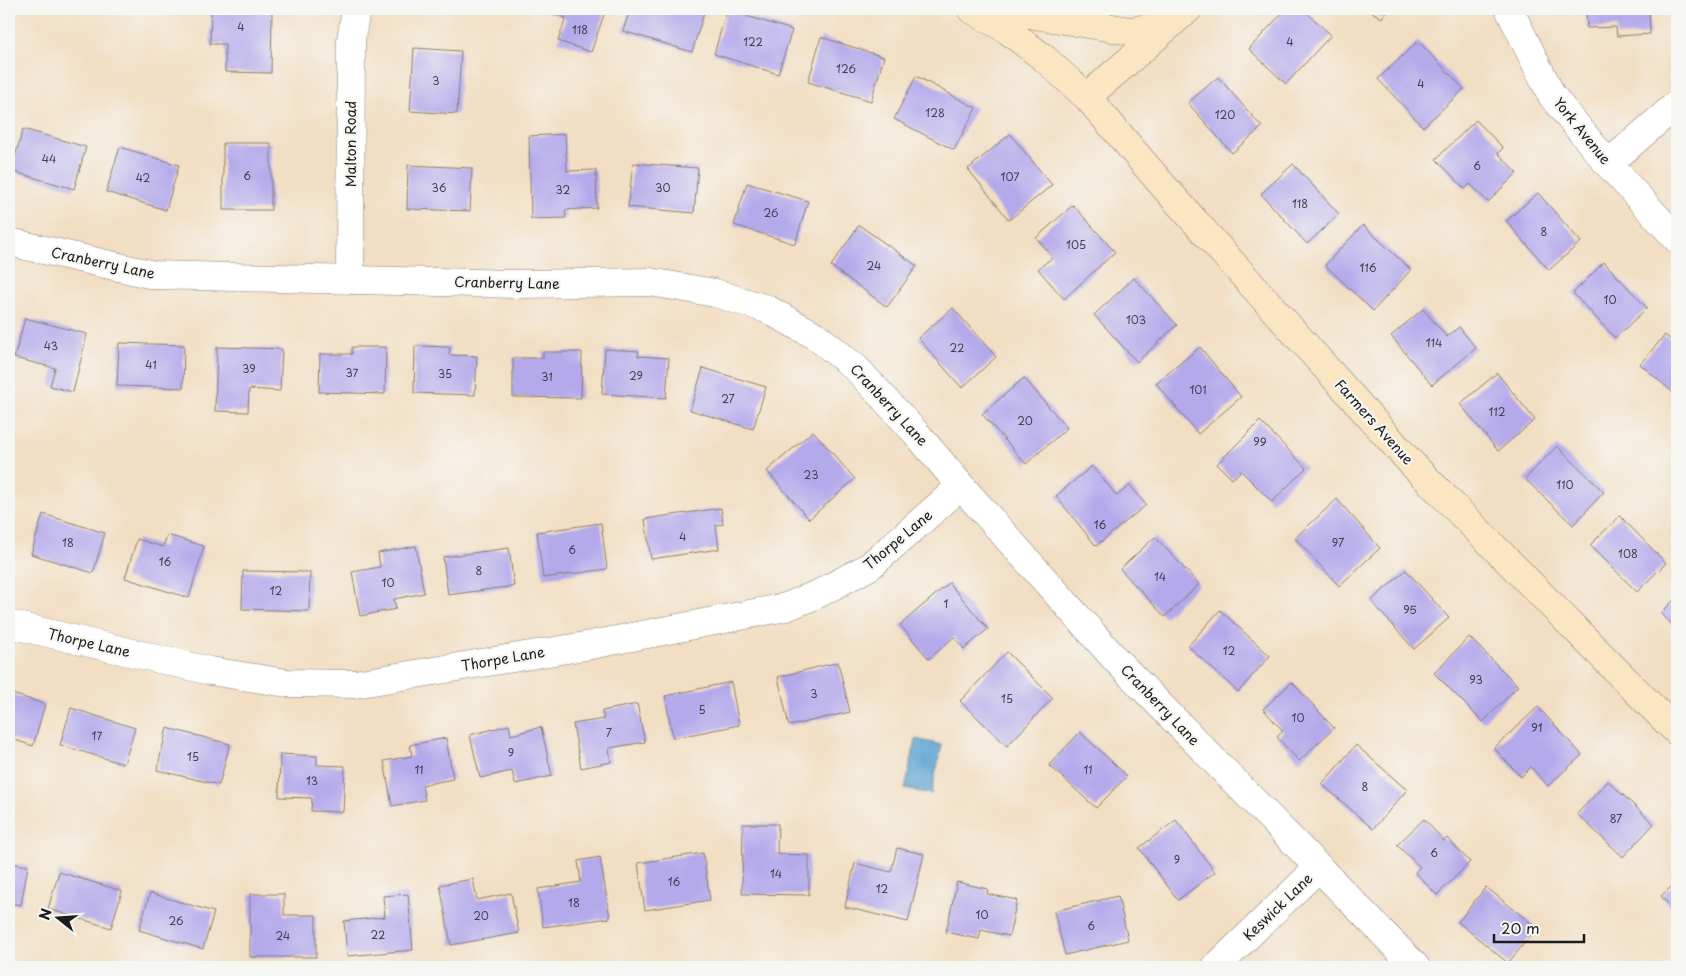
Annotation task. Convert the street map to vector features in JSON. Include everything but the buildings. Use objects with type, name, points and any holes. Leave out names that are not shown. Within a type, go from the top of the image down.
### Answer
[{"type":"street","name":"Malton Road","points":[[350,280],[351,40],[356,9]]},
{"type":"street","name":"Farmers Avenue","points":[[971,9],[1006,29],[1045,59],[1087,97],[1172,196],[1412,464],[1677,732]]},
{"type":"street","points":[[1000,9],[1130,31],[1180,16]]},
{"type":"street","name":"York Avenue","points":[[1509,9],[1552,96],[1608,164],[1677,239]]},
{"type":"street","points":[[1087,97],[1180,16]]},
{"type":"street","points":[[1608,164],[1677,104]]},
{"type":"street","name":"Cranberry Lane","points":[[9,242],[154,275],[518,284],[650,282],[715,293],[767,309],[816,336],[857,369],[916,433],[1116,660],[1416,967]]},
{"type":"street","name":"Thorpe Lane","points":[[9,624],[210,670],[287,683],[355,684],[581,646],[786,607],[818,594],[870,566],[961,486]]},
{"type":"street","name":"Keswick Lane","points":[[1216,967],[1319,867]]},
{"type":"water","points":[[916,739],[942,745],[931,794],[905,789]]}]
